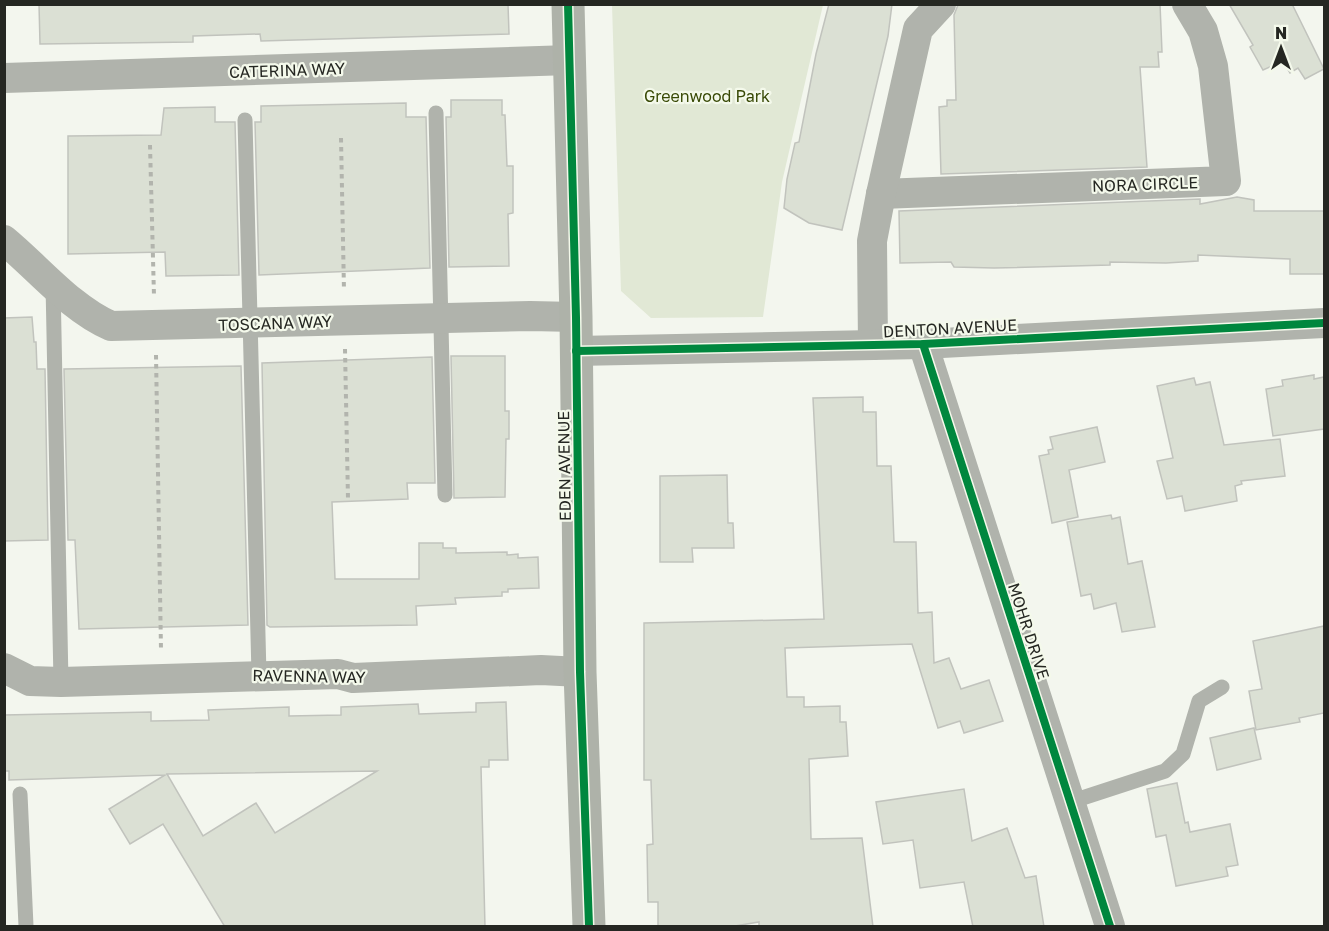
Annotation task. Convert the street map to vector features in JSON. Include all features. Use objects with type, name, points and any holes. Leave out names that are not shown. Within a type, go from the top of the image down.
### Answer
[{"type":"street","name":"EDEN AVENUE","points":[[568,4],[576,317],[580,672],[589,927]]},
{"type":"street","points":[[873,345],[872,241],[918,29],[941,4]]},
{"type":"street","name":"NORA CIRCLE","points":[[882,194],[1226,181],[1213,66],[1203,31],[1187,4]]},
{"type":"street","name":"CATERINA WAY","points":[[4,78],[570,60]]},
{"type":"street","name":"TOSCANA WAY","points":[[4,240],[53,284],[98,320],[111,326],[576,317]]},
{"type":"street","name":"DENTON AVENUE","points":[[576,351],[923,344],[1324,323]]},
{"type":"street","name":"MOHR DRIVE","points":[[923,344],[1110,927]]},
{"type":"street","name":"RAVENNA WAY","points":[[4,668],[30,681],[61,682],[259,675],[338,674],[352,678],[541,670],[580,672]]},
{"type":"lane","points":[[436,113],[445,495]]},
{"type":"lane","points":[[245,120],[259,675]]},
{"type":"lane","points":[[53,284],[61,682]]},
{"type":"lane","points":[[1070,802],[1165,771],[1183,754],[1199,701],[1222,687]]},
{"type":"lane","points":[[20,794],[26,927]]},
{"type":"path","points":[[150,145],[162,678]]},
{"type":"green space","name":"Greenwood Park","points":[[612,5],[823,5],[782,182],[763,317],[651,318],[621,291]]},
{"type":"building","points":[[39,4],[508,4],[509,34],[261,41],[260,34],[193,36],[193,42],[40,44]]},
{"type":"building","points":[[829,4],[892,4],[888,36],[842,230],[809,223],[784,208],[787,179],[795,143],[799,142],[816,54]]},
{"type":"building","points":[[1160,4],[1162,52],[1158,52],[1159,67],[1140,67],[1147,167],[941,174],[939,107],[947,106],[947,100],[956,100],[954,15],[958,5]]},
{"type":"building","points":[[1229,4],[1292,4],[1324,69],[1305,79],[1298,68],[1290,73],[1283,61],[1263,70],[1250,47],[1253,45]]},
{"type":"building","points":[[451,100],[502,100],[502,115],[505,115],[507,166],[513,166],[513,213],[508,214],[509,266],[449,267],[446,117],[451,117]]},
{"type":"building","points":[[406,103],[406,117],[426,117],[430,268],[259,275],[255,122],[261,122],[261,106]]},
{"type":"building","points":[[215,107],[215,122],[235,122],[239,275],[166,276],[165,252],[68,254],[68,136],[161,135],[164,108]]},
{"type":"building","points":[[1237,197],[1254,200],[1254,211],[1324,211],[1324,274],[1290,274],[1290,259],[1198,255],[1198,261],[1110,262],[1110,265],[994,268],[954,267],[951,262],[900,263],[899,211],[1200,199],[1200,204]]},
{"type":"building","points":[[32,317],[37,369],[45,369],[48,540],[4,541],[4,318]]},
{"type":"building","points":[[451,356],[505,356],[505,411],[509,411],[509,439],[506,439],[505,497],[454,498]]},
{"type":"building","points":[[432,357],[435,483],[407,483],[408,499],[332,502],[335,579],[419,579],[419,543],[443,543],[443,548],[456,548],[456,553],[507,552],[507,555],[518,554],[518,558],[538,557],[539,588],[508,589],[508,592],[502,592],[502,596],[455,598],[456,604],[416,606],[417,625],[270,627],[267,625],[262,363]]},
{"type":"building","points":[[241,366],[248,625],[79,629],[75,540],[68,540],[64,369]]},
{"type":"building","points":[[1314,375],[1314,379],[1324,377],[1324,429],[1273,436],[1266,389],[1283,386],[1282,380]]},
{"type":"building","points":[[1194,378],[1196,385],[1210,382],[1224,445],[1280,439],[1285,476],[1241,481],[1242,484],[1235,486],[1237,501],[1185,511],[1182,496],[1167,499],[1157,461],[1173,458],[1157,386]]},
{"type":"building","points":[[863,397],[863,412],[876,412],[877,466],[891,466],[894,542],[916,542],[918,613],[932,612],[934,663],[949,658],[961,689],[989,680],[1003,721],[964,733],[960,721],[938,728],[912,644],[785,648],[787,697],[804,697],[804,707],[840,706],[840,722],[846,722],[848,756],[809,759],[811,839],[862,838],[873,927],[759,927],[759,922],[729,927],[658,927],[658,902],[648,902],[647,845],[653,844],[651,780],[644,780],[644,623],[824,619],[813,398]]},
{"type":"building","points":[[1097,427],[1105,462],[1069,470],[1078,517],[1052,523],[1039,456],[1049,454],[1048,450],[1053,449],[1050,437]]},
{"type":"building","points":[[727,475],[728,523],[733,523],[734,548],[692,548],[693,562],[660,562],[660,476]]},
{"type":"building","points":[[1111,515],[1112,519],[1120,517],[1128,564],[1142,561],[1155,627],[1122,632],[1116,603],[1094,609],[1091,594],[1081,596],[1067,522]]},
{"type":"building","points":[[1324,626],[1324,713],[1299,718],[1300,722],[1256,730],[1249,691],[1262,689],[1253,641]]},
{"type":"building","points":[[506,702],[508,760],[489,760],[489,767],[481,767],[485,927],[225,927],[163,824],[130,844],[109,809],[165,775],[9,780],[9,771],[4,771],[4,715],[151,712],[151,721],[209,720],[208,710],[289,707],[289,716],[341,715],[341,707],[418,704],[419,714],[476,712],[476,703]],"holes":[[[377,771],[275,833],[256,803],[203,836],[167,774]]]},
{"type":"building","points":[[1254,728],[1261,759],[1217,770],[1210,738]]},
{"type":"building","points":[[1177,783],[1185,823],[1188,822],[1190,832],[1230,824],[1238,865],[1226,867],[1228,876],[1176,886],[1166,835],[1156,837],[1147,789]]},
{"type":"building","points":[[964,789],[972,841],[1007,828],[1025,878],[1036,876],[1044,927],[973,927],[964,882],[920,888],[913,840],[883,844],[876,802]]},
{"type":"cycle path","points":[[568,4],[576,317],[580,672],[589,926]]},
{"type":"cycle path","points":[[576,351],[923,344],[1324,323]]},
{"type":"cycle path","points":[[923,344],[1110,926]]}]
